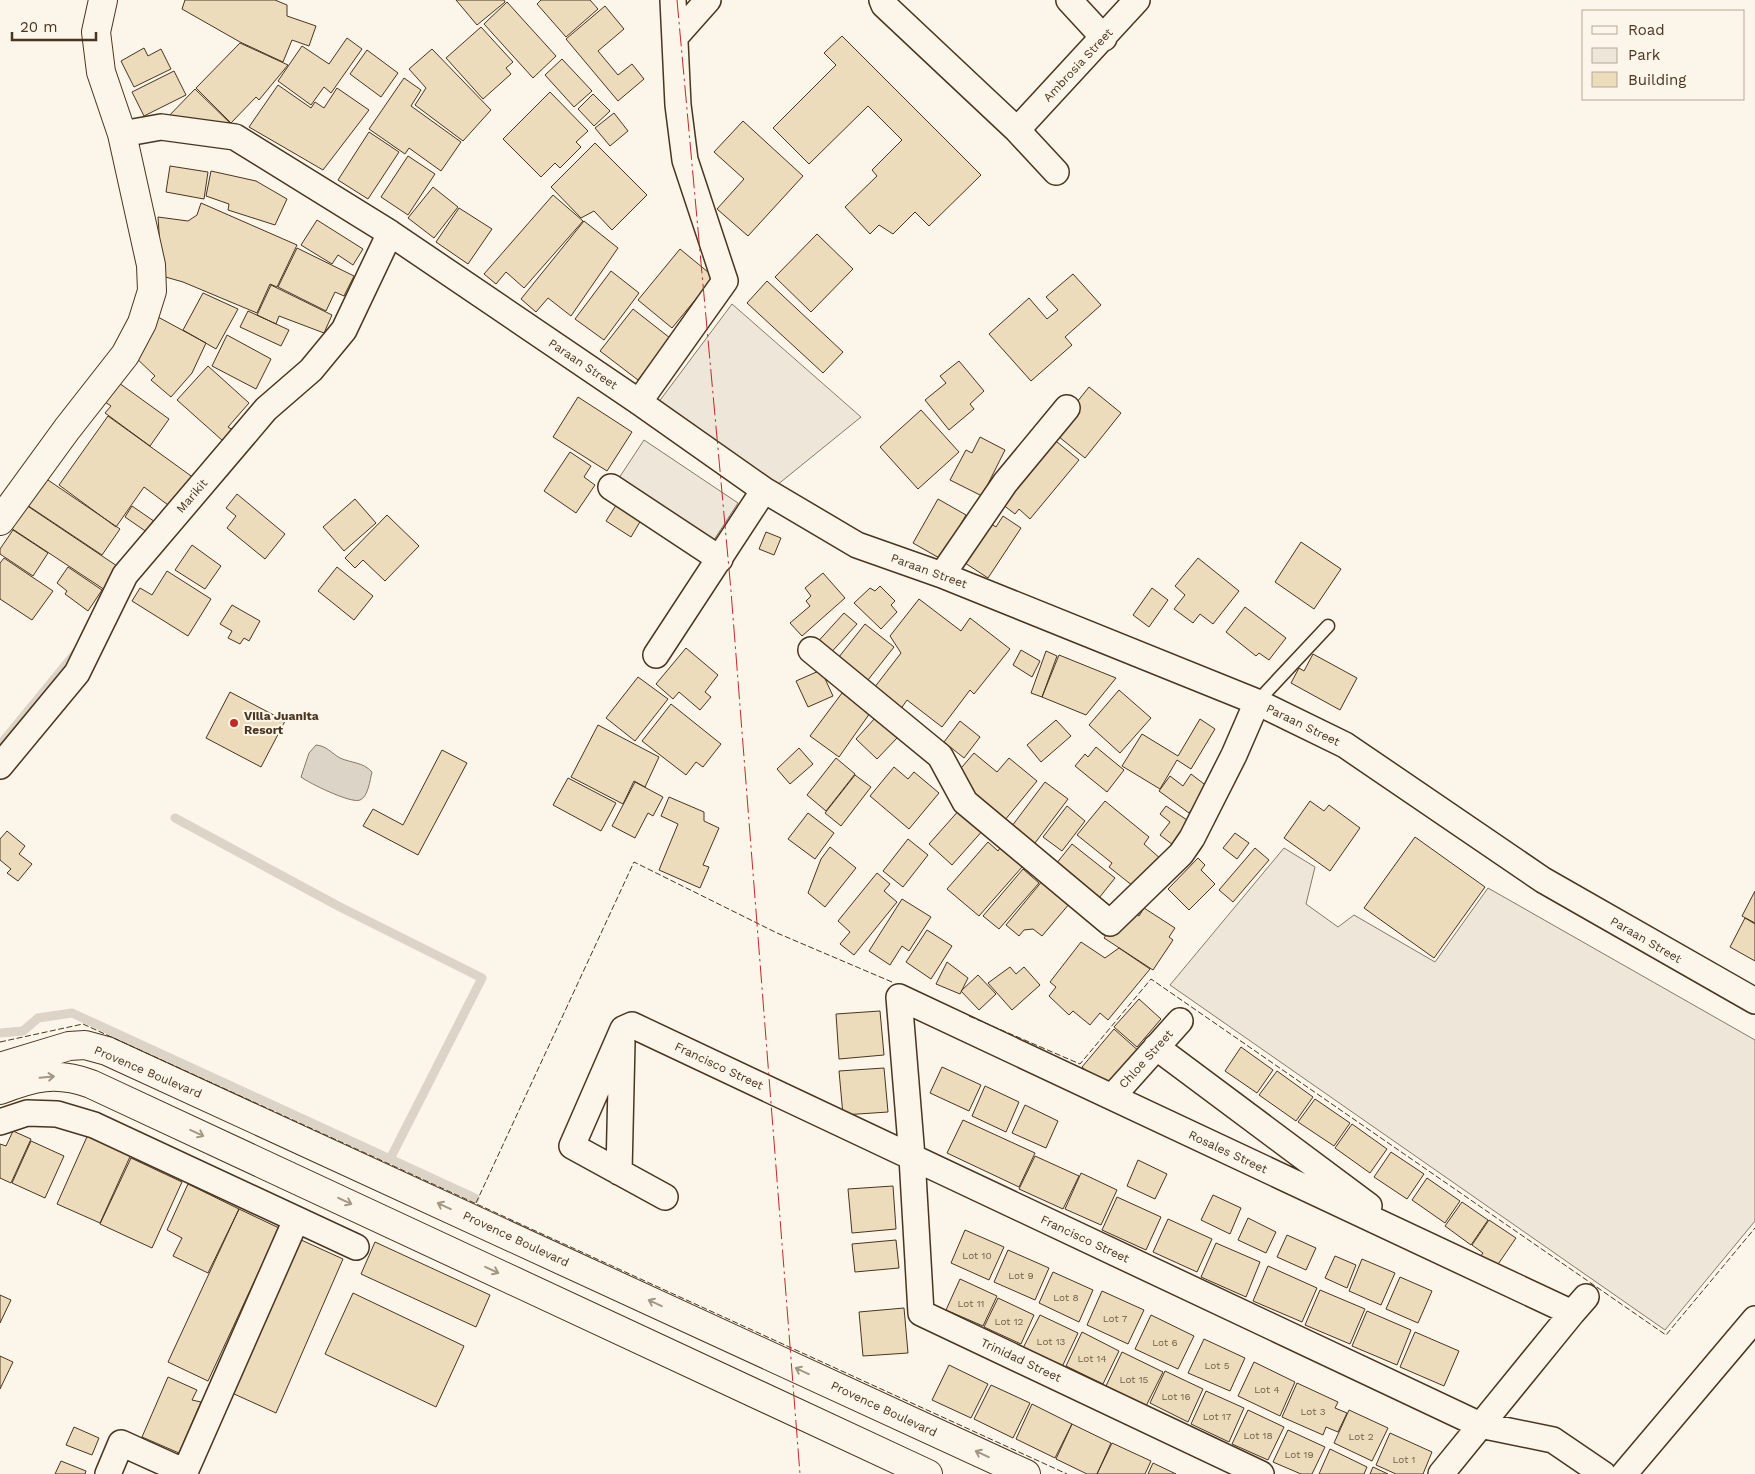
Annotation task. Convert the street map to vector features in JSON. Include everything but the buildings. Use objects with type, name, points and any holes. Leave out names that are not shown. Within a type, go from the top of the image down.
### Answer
[{"type":"street","points":[[0,521],[67,429],[125,355],[142,323],[152,291],[151,265],[122,134],[106,93],[101,72],[96,32],[103,0]]},
{"type":"street","points":[[639,402],[724,281],[685,160],[678,105],[673,0]]},
{"type":"street","points":[[676,36],[708,0]]},
{"type":"street","points":[[1069,0],[1104,38]]},
{"type":"street","name":"Ambrosia Street","points":[[1017,130],[1104,38],[1137,0]]},
{"type":"street","points":[[883,3],[1017,130],[1056,172]]},
{"type":"street","name":"Paraan Street","points":[[122,134],[161,126],[235,137],[390,233],[639,402],[764,490],[857,545],[942,575],[1257,702],[1345,745],[1543,880],[1755,1001]]},
{"type":"street","name":"Marikit","points":[[0,766],[76,673],[125,575],[266,409],[311,370],[344,330],[390,233]]},
{"type":"street","points":[[942,575],[1005,483],[1068,408]]},
{"type":"street","points":[[611,487],[720,559]]},
{"type":"street","points":[[656,654],[764,490]]},
{"type":"street","points":[[811,650],[940,756],[965,802],[1110,923],[1181,854],[1192,838],[1234,755],[1257,702]]},
{"type":"street","name":"Rosales Street","points":[[912,1157],[901,987],[1112,1097],[1413,1239],[1579,1305],[1480,1425]]},
{"type":"street","name":"Chloe Street","points":[[1112,1097],[1180,1021]]},
{"type":"street","name":"Francisco Street","points":[[623,1029],[632,1025],[1480,1425],[1553,1440],[1603,1474]]},
{"type":"street","points":[[623,1029],[572,1146],[665,1197]]},
{"type":"street","points":[[619,1172],[623,1029]]},
{"type":"street","name":"Provence Boulevard","points":[[0,1067],[69,1046],[85,1045],[107,1051],[1026,1474]]},
{"type":"street","points":[[1156,1047],[1413,1239]]},
{"type":"street","points":[[0,1090],[29,1079],[52,1076],[74,1078],[91,1084],[928,1474]]},
{"type":"street","points":[[0,1122],[27,1113],[57,1114],[94,1125],[356,1247]]},
{"type":"street","name":"Trinidad Street","points":[[912,1157],[921,1312],[1261,1474]]},
{"type":"street","points":[[108,1474],[121,1443],[185,1472],[296,1220]]},
{"type":"street","points":[[1624,1474],[1755,1319]]},
{"type":"street","points":[[1440,1474],[1480,1425]]},
{"type":"lane","points":[[1257,702],[1328,626]]},
{"type":"green space","points":[[732,304],[861,417],[766,494],[652,411]]},
{"type":"green space","points":[[644,440],[738,503],[712,543],[617,481]]},
{"type":"green space","points":[[1284,848],[1315,867],[1306,904],[1338,927],[1354,915],[1435,962],[1488,888],[1755,1040],[1755,1221],[1665,1330],[1170,985]]},
{"type":"shaded area","points":[[316,745],[326,748],[340,758],[365,766],[372,772],[363,798],[355,800],[339,796],[301,777],[309,753]]},
{"type":"waterway","points":[[0,745],[77,651]]},
{"type":"waterway","points":[[175,818],[340,907],[482,978],[390,1159]]},
{"type":"waterway","points":[[0,1033],[23,1031],[38,1018],[72,1013],[475,1198]]},
{"type":"fence","points":[[476,1203],[634,862],[777,933],[892,982]]},
{"type":"fence","points":[[969,1016],[1080,1064],[1151,979],[1666,1335],[1755,1228]]},
{"type":"fence","points":[[0,1042],[83,1024],[1067,1474]]},
{"type":"power","points":[[677,0],[731,591],[800,1474]]},
{"type":"place","name":"Villa Juanita Resort","points":[[234,723]]}]
